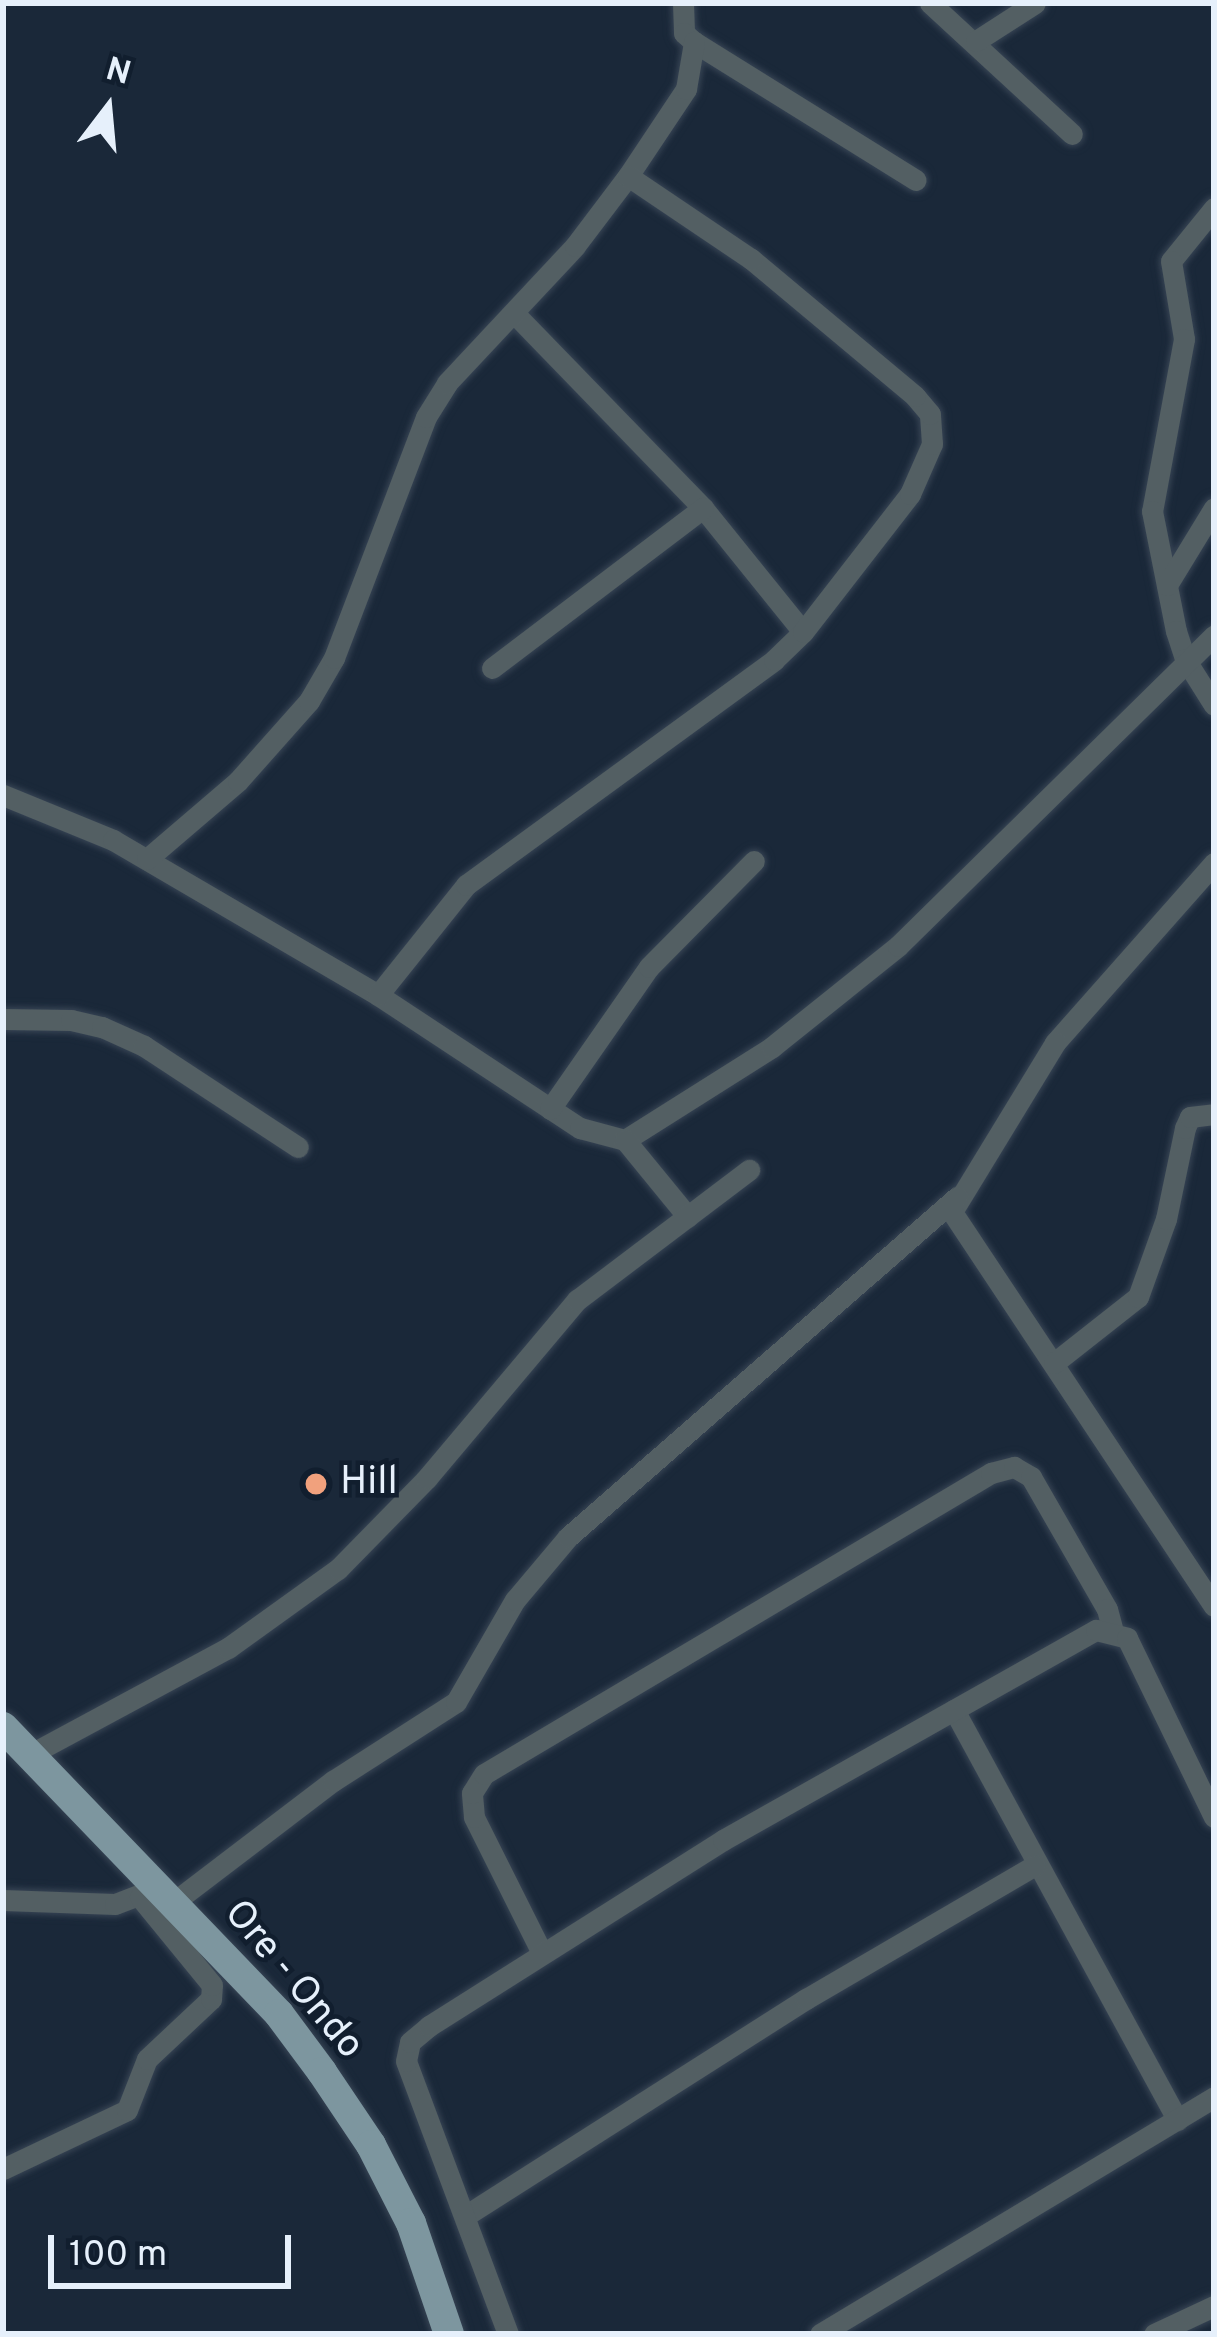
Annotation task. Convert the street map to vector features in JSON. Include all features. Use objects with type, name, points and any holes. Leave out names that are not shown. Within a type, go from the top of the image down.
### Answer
[{"type":"main road","name":"Ore - Ondo","points":[[3,1727],[157,1895],[278,2014],[371,2144],[411,2223],[449,2334]]},
{"type":"street","points":[[682,3],[684,33],[694,42],[916,180]]},
{"type":"street","points":[[930,3],[1072,134]]},
{"type":"street","points":[[976,41],[1035,3]]},
{"type":"street","points":[[147,859],[238,781],[309,700],[334,658],[426,417],[446,383],[575,246],[628,176],[686,88],[694,42]]},
{"type":"street","points":[[378,995],[466,885],[774,660],[803,632],[910,494],[932,444],[930,414],[752,259],[628,176]]},
{"type":"street","points":[[1214,208],[1172,261],[1184,339],[1152,511],[1185,659],[1214,705]]},
{"type":"street","points":[[514,314],[703,508],[803,632]]},
{"type":"street","points":[[492,668],[703,508]]},
{"type":"street","points":[[1167,585],[1214,508]]},
{"type":"street","points":[[3,795],[113,839],[378,995],[593,1136],[625,1140],[772,1047],[898,946],[1214,634]]},
{"type":"street","points":[[550,1109],[649,967],[754,861]]},
{"type":"street","points":[[3,1900],[116,1904],[157,1895],[455,1702],[514,1600],[568,1537],[957,1197],[1054,1043],[1214,863]]},
{"type":"street","points":[[3,1019],[71,1020],[144,1046],[298,1147]]},
{"type":"street","points":[[1054,1363],[1138,1298],[1166,1219],[1185,1128],[1190,1117],[1214,1114]]},
{"type":"street","points":[[625,1140],[688,1217]]},
{"type":"street","points":[[31,1754],[228,1648],[338,1569],[427,1478],[577,1300],[749,1170]]},
{"type":"street","points":[[957,1197],[954,1218],[1214,1606]]},
{"type":"street","points":[[542,1952],[474,1817],[472,1792],[484,1774],[992,1473],[1014,1467],[1031,1477],[1107,1609],[1113,1631]]},
{"type":"street","points":[[508,2334],[406,2061],[410,2042],[542,1952],[723,1840],[1077,1637],[1113,1631],[1127,1639],[1214,1817]]},
{"type":"street","points":[[954,1710],[1178,2120]]},
{"type":"street","points":[[465,2216],[806,1999],[1035,1865]]},
{"type":"street","points":[[3,2169],[127,2110],[147,2059],[211,2000],[212,1985],[157,1895]]},
{"type":"street","points":[[820,2334],[1214,2097]]},
{"type":"street","points":[[1154,2334],[1214,2306]]},
{"type":"place","name":"Hill","points":[[316,1484]]}]
